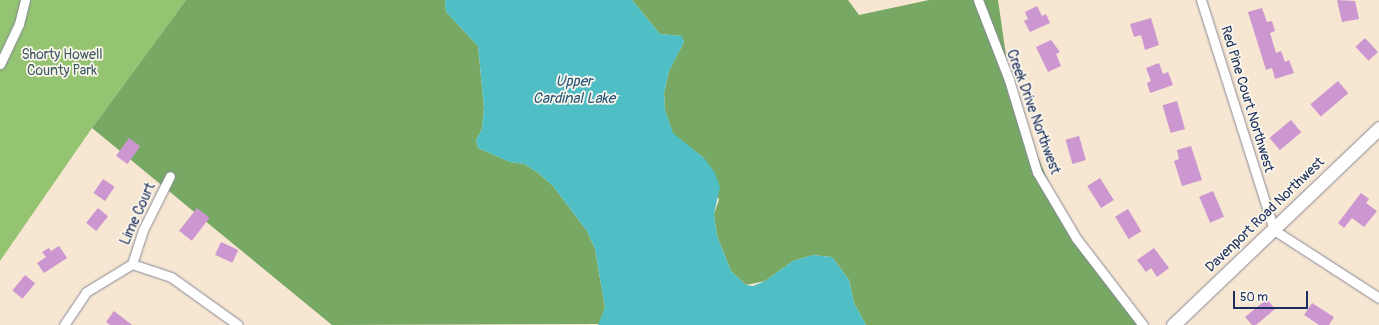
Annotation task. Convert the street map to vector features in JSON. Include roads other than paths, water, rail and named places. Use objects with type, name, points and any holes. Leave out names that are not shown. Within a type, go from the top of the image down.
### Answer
[{"type":"street","points":[[0,64],[19,24],[25,0]]},
{"type":"street","name":"Creek Drive Northwest","points":[[978,0],[1009,80],[1037,172],[1076,238],[1143,325]]},
{"type":"street","name":"Red Pine Court Northwest","points":[[1201,0],[1274,230]]},
{"type":"street","name":"Davenport Road Northwest","points":[[1173,325],[1379,128]]},
{"type":"street","name":"Lime Court","points":[[132,264],[143,230],[170,176]]},
{"type":"street","points":[[1274,230],[1379,298]]},
{"type":"street","points":[[64,325],[86,292],[132,264],[171,277],[238,325]]},
{"type":"water","name":"Upper Cardinal Lake","points":[[445,0],[632,0],[660,34],[682,36],[684,42],[669,71],[664,93],[665,110],[673,133],[704,158],[715,173],[720,187],[714,214],[717,236],[731,271],[746,285],[753,286],[765,281],[793,261],[813,255],[832,257],[849,280],[854,303],[866,325],[598,325],[605,308],[595,249],[587,231],[553,186],[537,172],[524,164],[510,162],[478,148],[476,140],[482,129],[484,108],[478,46],[446,12]]},
{"type":"park label","name":"Shorty Howell County Park","points":[[62,64]]}]
